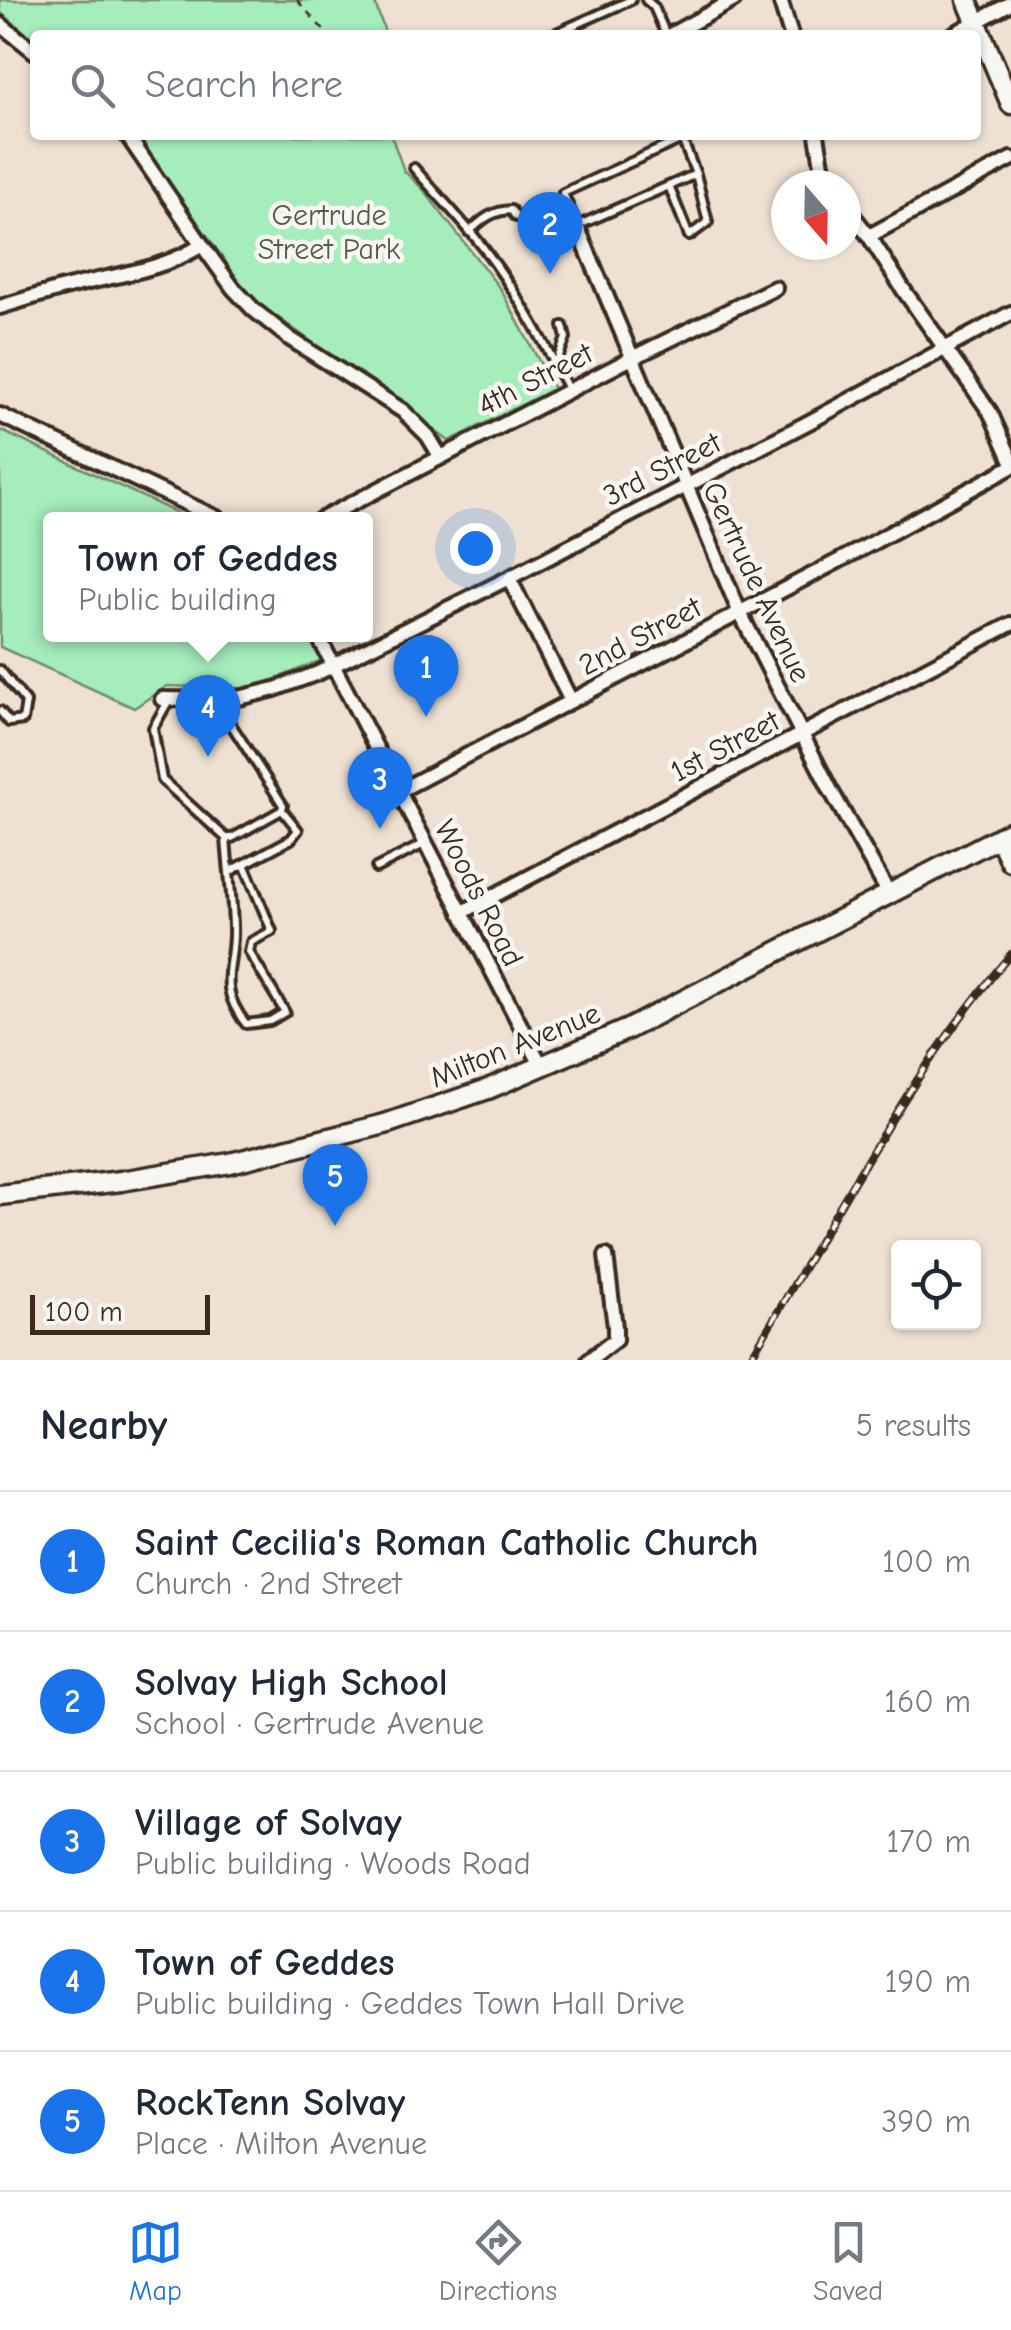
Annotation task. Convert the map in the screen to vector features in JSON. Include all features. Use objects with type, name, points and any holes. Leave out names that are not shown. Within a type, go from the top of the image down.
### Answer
[{"type":"main road","points":[[967,0],[979,30]]},
{"type":"main road","points":[[981,34],[1011,104]]},
{"type":"main road","points":[[1005,834],[1011,862]]},
{"type":"main road","name":"Milton Avenue","points":[[0,1194],[120,1182],[230,1163],[385,1124],[488,1089],[628,1029],[1005,834]]},
{"type":"street","points":[[677,30],[734,0]]},
{"type":"street","points":[[780,0],[790,30]]},
{"type":"street","points":[[961,30],[1011,3]]},
{"type":"street","points":[[0,24],[30,48]]},
{"type":"street","points":[[130,140],[233,288],[254,310],[289,338],[402,412],[428,436],[440,456]]},
{"type":"street","points":[[818,140],[824,170]]},
{"type":"street","points":[[869,236],[1011,159]]},
{"type":"street","name":"Gertrude Avenue","points":[[577,226],[739,611],[889,894]]},
{"type":"street","points":[[861,226],[990,412],[1011,459]]},
{"type":"street","points":[[0,307],[151,268],[202,245]]},
{"type":"street","name":"4th Street","points":[[335,512],[775,288]]},
{"type":"street","name":"3rd Street","points":[[166,700],[243,697],[275,689],[333,665],[812,421],[1011,313]]},
{"type":"street","points":[[0,415],[204,512]]},
{"type":"street","name":"2nd Street","points":[[399,791],[865,548],[1011,467]]},
{"type":"street","points":[[509,578],[571,701]]},
{"type":"street","name":"1st Street","points":[[461,913],[1011,624]]},
{"type":"street","name":"Woods Road","points":[[321,642],[542,1067]]},
{"type":"street","points":[[589,1360],[615,1340],[606,1256]]},
{"type":"lane","points":[[563,30],[631,0]]},
{"type":"lane","points":[[646,0],[654,6],[666,30]]},
{"type":"lane","points":[[680,140],[563,193],[577,226],[696,174]]},
{"type":"lane","points":[[669,186],[689,236],[708,222],[682,140]]},
{"type":"lane","points":[[414,168],[482,246],[530,314],[569,390]]},
{"type":"lane","points":[[469,232],[487,215],[500,210],[511,210],[516,217]]},
{"type":"lane","points":[[556,364],[566,338],[562,326]]},
{"type":"lane","points":[[0,670],[26,702],[23,720],[9,722],[0,711]]},
{"type":"lane","points":[[166,700],[153,728],[162,780],[226,838],[282,810]]},
{"type":"lane","points":[[215,700],[298,830],[292,839],[229,872]]},
{"type":"lane","points":[[226,838],[234,930],[231,946],[227,972],[232,1006],[246,1024],[270,1021],[285,1012],[249,952],[231,946]]},
{"type":"lane","points":[[376,868],[425,843]]},
{"type":"lane","points":[[244,864],[272,931],[251,942],[249,952]]},
{"type":"path","points":[[296,0],[323,30]]},
{"type":"green space","points":[[0,0],[374,0],[384,30],[30,30],[30,36],[0,12]]},
{"type":"green space","name":"Gertrude Street Park","points":[[140,140],[393,140],[404,171],[422,188],[501,290],[554,389],[449,441],[251,298]]},
{"type":"green space","points":[[0,430],[175,512],[43,512],[43,642],[312,642],[322,660],[251,689],[167,686],[134,708],[0,647]]},
{"type":"railway","points":[[749,1360],[904,1100],[1011,954]]},
{"type":"place","name":"Solvay High School","points":[[550,274]]},
{"type":"place","name":"Saint Cecilia's Roman Catholic Church","points":[[426,717]]},
{"type":"place","name":"Town of Geddes","points":[[208,757]]},
{"type":"place","name":"Village of Solvay","points":[[380,829]]},
{"type":"place","name":"RockTenn Solvay","points":[[335,1226]]}]
